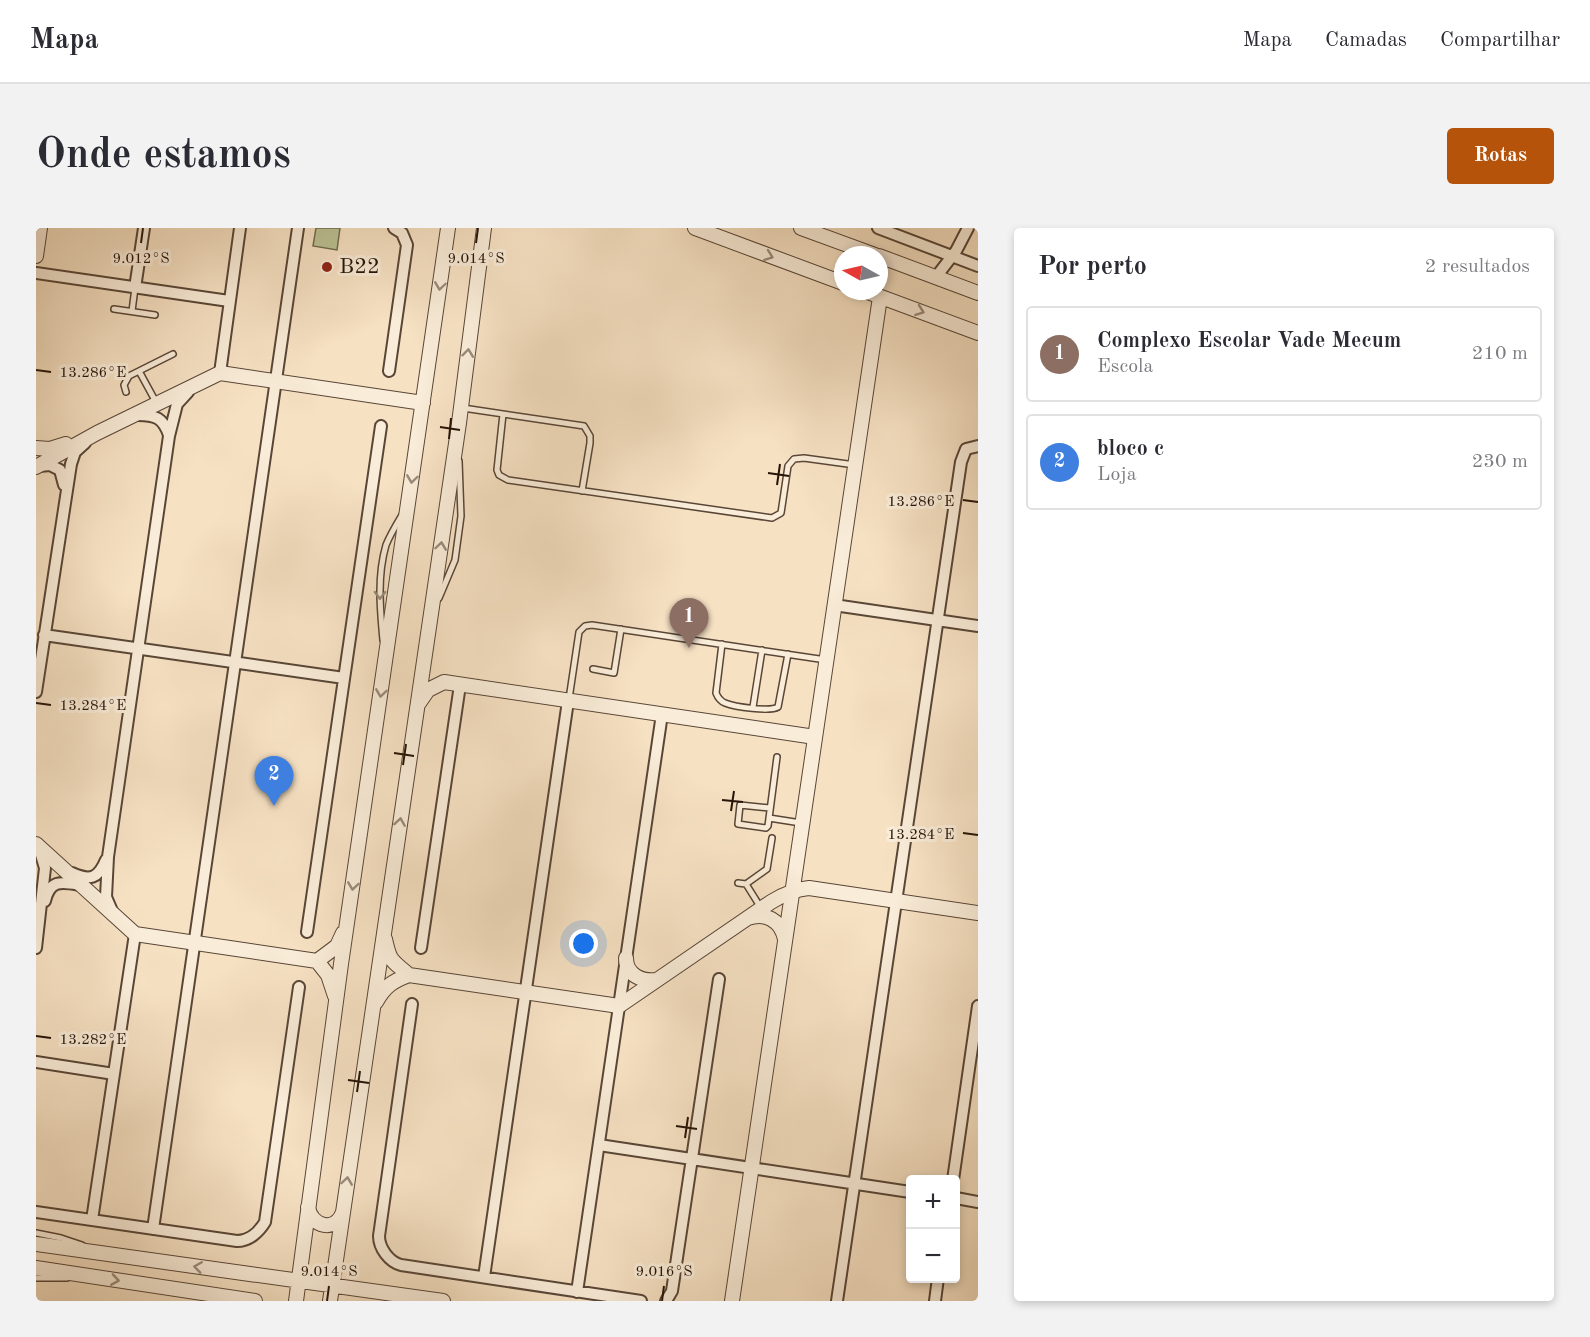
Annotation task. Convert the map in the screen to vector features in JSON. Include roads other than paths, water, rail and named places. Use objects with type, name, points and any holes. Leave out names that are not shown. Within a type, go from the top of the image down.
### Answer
[{"type":"street","points":[[36,256],[40,228]]},
{"type":"street","points":[[135,288],[144,228]]},
{"type":"street","points":[[220,373],[240,228]]},
{"type":"street","points":[[153,1229],[298,228]]},
{"type":"street","points":[[389,371],[407,245],[402,233],[394,228]]},
{"type":"street","points":[[296,1301],[347,926],[448,228]]},
{"type":"street","points":[[330,1301],[459,423],[484,228]]},
{"type":"street","points":[[695,228],[834,280]]},
{"type":"street","points":[[801,228],[850,246]]},
{"type":"street","points":[[878,228],[978,266]]},
{"type":"street","points":[[936,277],[960,246],[968,228]]},
{"type":"street","points":[[888,260],[978,293]]},
{"type":"street","points":[[36,273],[229,301]]},
{"type":"street","points":[[732,1301],[880,300]]},
{"type":"street","points":[[888,300],[978,333]]},
{"type":"street","points":[[36,466],[97,433],[220,373],[423,404]]},
{"type":"street","points":[[116,919],[106,897],[108,857],[169,436],[177,404],[195,385]]},
{"type":"street","points":[[135,415],[160,418],[165,423],[169,436]]},
{"type":"street","points":[[307,932],[381,426]]},
{"type":"street","points":[[36,466],[38,458],[36,449],[50,449],[97,433]]},
{"type":"street","points":[[36,692],[65,494],[73,457],[75,452],[97,433]]},
{"type":"street","points":[[837,1301],[960,462],[966,448],[978,446]]},
{"type":"street","points":[[36,466],[51,465],[60,470],[65,494]]},
{"type":"street","points":[[834,605],[978,626]]},
{"type":"street","points":[[44,635],[344,678]]},
{"type":"street","points":[[425,654],[431,671],[444,682],[815,737]]},
{"type":"street","points":[[418,705],[428,690],[444,682]]},
{"type":"street","points":[[421,948],[460,685]]},
{"type":"street","points":[[484,1277],[568,701]]},
{"type":"street","points":[[577,1292],[662,714]]},
{"type":"street","points":[[38,845],[135,934],[317,961],[337,946],[347,926]]},
{"type":"street","points":[[36,948],[45,868],[38,845]]},
{"type":"street","points":[[63,868],[83,878],[90,878],[102,870],[108,857]]},
{"type":"street","points":[[39,925],[47,893],[51,887],[57,883],[80,885]]},
{"type":"street","points":[[383,930],[388,955],[393,963],[410,975],[619,1006],[761,909],[793,891],[809,888],[978,914]]},
{"type":"street","points":[[746,919],[764,916],[772,919],[779,925],[785,941]]},
{"type":"street","points":[[92,1220],[135,934]]},
{"type":"street","points":[[627,958],[628,969],[635,976],[645,980],[657,980]]},
{"type":"street","points":[[317,961],[333,985],[337,1004]]},
{"type":"street","points":[[372,1009],[391,982],[410,975]]},
{"type":"street","points":[[666,1301],[672,1292],[718,979]]},
{"type":"street","points":[[36,1212],[243,1241],[262,1227],[267,1210],[299,987]]},
{"type":"street","points":[[412,1004],[379,1242],[395,1263],[641,1301]]},
{"type":"street","points":[[954,1175],[978,1006]]},
{"type":"street","points":[[36,1062],[114,1074]]},
{"type":"street","points":[[599,1145],[906,1191]]},
{"type":"street","points":[[960,1199],[978,1202]]},
{"type":"street","points":[[308,1207],[311,1218],[326,1226],[337,1222],[343,1211]]},
{"type":"street","points":[[36,1244],[443,1301]]},
{"type":"street","points":[[36,1268],[255,1301]]},
{"type":"street","points":[[227,1297],[236,1295],[241,1288],[239,1275],[231,1271]]},
{"type":"street","points":[[935,1301],[937,1283]]},
{"type":"street","points":[[393,1301],[397,1297],[406,1295]]},
{"type":"lane","points":[[132,311],[135,288]]},
{"type":"lane","points":[[114,309],[155,315]]},
{"type":"lane","points":[[126,392],[125,380],[173,354]]},
{"type":"lane","points":[[139,371],[157,404]]},
{"type":"lane","points":[[460,408],[580,424],[587,429],[590,443],[582,491]]},
{"type":"lane","points":[[504,414],[496,464],[499,475],[508,480],[582,491],[772,518],[780,513],[788,466],[794,459],[804,458],[855,465]]},
{"type":"lane","points":[[568,701],[579,632],[592,625],[826,660]]},
{"type":"lane","points":[[593,669],[614,673],[621,629]]},
{"type":"lane","points":[[722,644],[716,686],[718,698],[726,704],[774,710],[778,707],[788,654]]},
{"type":"lane","points":[[753,707],[762,650]]},
{"type":"lane","points":[[770,808],[740,805],[737,823],[766,828],[769,818],[777,757]]},
{"type":"lane","points":[[769,818],[803,823]]},
{"type":"lane","points":[[738,883],[746,884],[767,869],[772,838]]},
{"type":"lane","points":[[746,884],[761,909]]},
{"type":"lane","points":[[36,1233],[61,1238],[106,1254]]},
{"type":"lane","points":[[36,1278],[53,1280],[93,1277]]},
{"type":"place","name":"B22","points":[[327,267]]},
{"type":"place","name":"Complexo Escolar Vade Mecum","points":[[689,648]]},
{"type":"place","name":"bloco c","points":[[274,806]]}]
